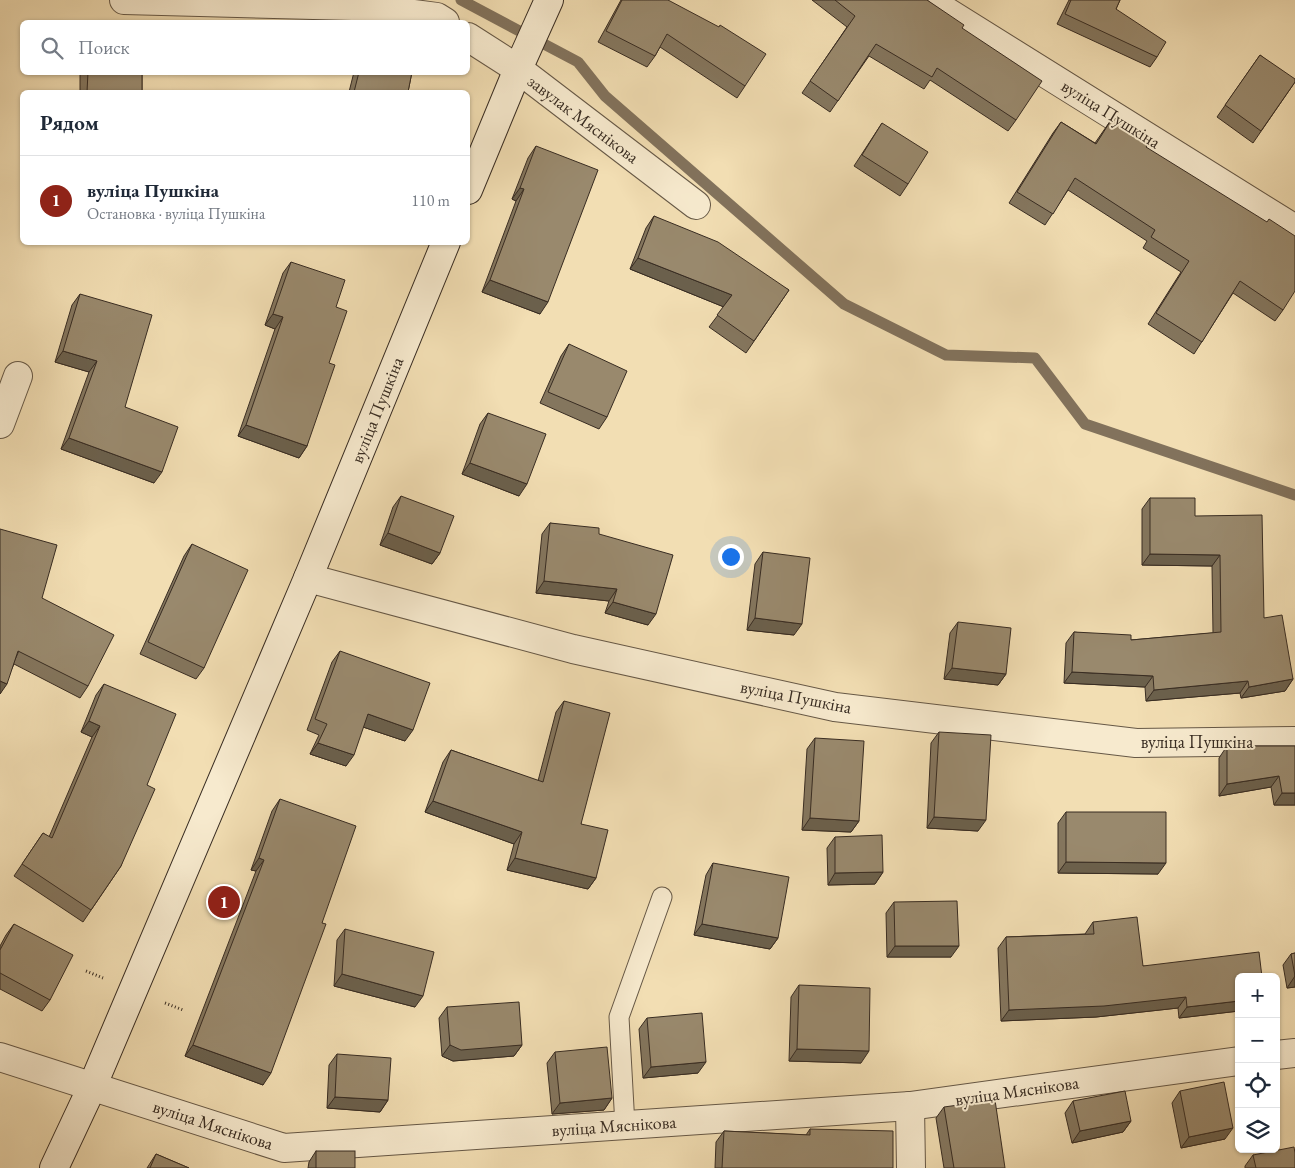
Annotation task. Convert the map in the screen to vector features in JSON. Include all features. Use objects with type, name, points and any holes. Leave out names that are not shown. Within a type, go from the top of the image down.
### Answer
[{"type":"street","points":[[124,0],[353,6],[441,20]]},
{"type":"street","name":"вуліца Пушкіна","points":[[928,0],[1295,229]]},
{"type":"street","points":[[470,185],[521,61],[545,9]]},
{"type":"street","name":"завулак Мяснікова","points":[[470,38],[521,61],[696,205]]},
{"type":"street","name":"вуліца Пушкіна","points":[[54,1168],[92,1087],[308,578],[445,245]]},
{"type":"street","points":[[0,424],[18,376]]},
{"type":"street","name":"вуліца Пушкіна","points":[[308,578],[573,649],[835,707],[1136,743],[1295,742]]},
{"type":"street","points":[[1280,1055],[1295,1053]]},
{"type":"street","name":"вуліца Мяснікова","points":[[0,1057],[92,1087],[284,1158],[625,1126],[910,1106],[1235,1061]]},
{"type":"street","points":[[910,1106],[911,1168]]},
{"type":"lane","points":[[625,1126],[619,1017],[662,897]]},
{"type":"building","points":[[622,0],[668,0],[719,27],[720,25],[766,54],[745,86],[667,34],[655,56],[606,31]]},
{"type":"building","points":[[835,0],[927,0],[964,25],[962,28],[1042,81],[1016,120],[937,68],[932,77],[876,44],[838,101],[810,81],[855,16]]},
{"type":"building","points":[[1071,0],[1120,0],[1116,9],[1166,42],[1157,57],[1065,14]]},
{"type":"building","points":[[1260,55],[1295,79],[1295,82],[1261,131],[1225,105]]},
{"type":"building","points":[[88,75],[142,75],[142,90],[87,90]]},
{"type":"building","points":[[358,75],[411,75],[408,90],[354,90]]},
{"type":"building","points":[[1113,117],[1150,141],[1146,147],[1267,222],[1269,219],[1295,236],[1295,291],[1283,310],[1240,281],[1202,342],[1156,313],[1189,261],[1151,237],[1155,230],[1075,178],[1053,214],[1017,192],[1061,122],[1096,144]]},
{"type":"building","points":[[882,123],[928,152],[908,184],[862,155]]},
{"type":"building","points":[[536,146],[598,170],[548,302],[490,280],[524,189],[520,188]]},
{"type":"building","points":[[654,216],[718,242],[789,290],[754,341],[717,315],[732,295],[638,258]]},
{"type":"building","points":[[291,262],[345,280],[336,307],[347,311],[329,363],[335,365],[307,446],[246,425],[283,317],[273,314]]},
{"type":"building","points":[[80,294],[152,315],[125,407],[178,427],[162,472],[69,438],[97,361],[63,351]]},
{"type":"building","points":[[569,344],[627,371],[607,417],[548,392]]},
{"type":"building","points":[[488,413],[546,434],[527,484],[470,463]]},
{"type":"building","points":[[401,496],[454,516],[440,553],[388,533]]},
{"type":"building","points":[[1150,498],[1195,498],[1195,516],[1262,515],[1264,618],[1282,615],[1293,679],[1249,687],[1248,681],[1154,690],[1153,676],[1072,672],[1074,632],[1131,635],[1131,640],[1221,632],[1220,555],[1150,554]]},
{"type":"building","points":[[550,523],[599,528],[599,534],[673,555],[656,614],[613,602],[617,589],[544,581]]},
{"type":"building","points":[[0,529],[57,545],[42,598],[114,635],[88,686],[18,651],[7,684],[0,681]]},
{"type":"building","points":[[192,544],[248,570],[204,668],[148,642]]},
{"type":"building","points":[[763,552],[810,558],[802,624],[755,618]]},
{"type":"building","points":[[958,622],[1011,628],[1006,674],[952,668]]},
{"type":"building","points":[[340,651],[430,683],[413,730],[368,714],[354,755],[318,743],[327,724],[315,719]]},
{"type":"building","points":[[104,684],[176,714],[147,785],[155,789],[121,866],[91,910],[22,864],[43,833],[52,838],[100,726],[89,721]]},
{"type":"building","points":[[564,701],[610,713],[581,824],[608,830],[596,878],[515,858],[522,832],[433,801],[451,750],[543,782]]},
{"type":"building","points":[[939,732],[991,735],[986,820],[934,817]]},
{"type":"building","points":[[815,738],[864,741],[859,821],[810,818]]},
{"type":"building","points":[[1227,746],[1295,746],[1295,793],[1282,793],[1279,776],[1227,784]]},
{"type":"building","points":[[280,799],[356,826],[322,923],[326,924],[271,1073],[193,1045],[264,860],[259,858]]},
{"type":"building","points":[[1066,812],[1166,812],[1166,863],[1066,862]]},
{"type":"building","points":[[882,835],[883,872],[835,873],[835,837]]},
{"type":"building","points":[[713,863],[789,877],[778,938],[702,924]]},
{"type":"building","points":[[957,901],[959,946],[895,946],[894,902]]},
{"type":"building","points":[[1137,917],[1143,966],[1259,952],[1262,973],[1235,973],[1235,1001],[1187,1007],[1186,997],[1104,1006],[1009,1010],[1006,937],[1094,934],[1093,922]]},
{"type":"building","points":[[14,924],[73,955],[50,1000],[0,973],[0,950]]},
{"type":"building","points":[[345,929],[434,952],[423,996],[342,974]]},
{"type":"building","points":[[1295,953],[1295,976],[1291,954]]},
{"type":"building","points":[[799,985],[870,988],[869,1051],[797,1049]]},
{"type":"building","points":[[519,1002],[522,1045],[461,1050],[450,1045],[447,1007]]},
{"type":"building","points":[[702,1013],[706,1062],[651,1067],[647,1018]]},
{"type":"building","points":[[607,1047],[612,1098],[560,1103],[555,1052]]},
{"type":"building","points":[[337,1054],[391,1058],[388,1100],[335,1097]]},
{"type":"building","points":[[1224,1082],[1233,1128],[1189,1137],[1180,1091]]},
{"type":"building","points":[[1125,1091],[1131,1121],[1080,1131],[1073,1101]]},
{"type":"building","points":[[995,1100],[1005,1168],[954,1168],[944,1107]]},
{"type":"building","points":[[810,1129],[893,1131],[893,1168],[722,1168],[724,1131],[810,1135]]},
{"type":"building","points":[[1294,1147],[1295,1168],[1256,1168],[1253,1155],[1280,1153],[1280,1150]]},
{"type":"building","points":[[316,1151],[355,1151],[355,1168],[316,1168]]},
{"type":"building","points":[[156,1154],[189,1168],[150,1168]]},
{"type":"waterway","points":[[461,0],[578,62],[605,96],[844,304],[946,355],[1035,358],[1085,424],[1295,495]]},
{"type":"place","name":"вуліца Пушкіна","points":[[224,902]]}]
